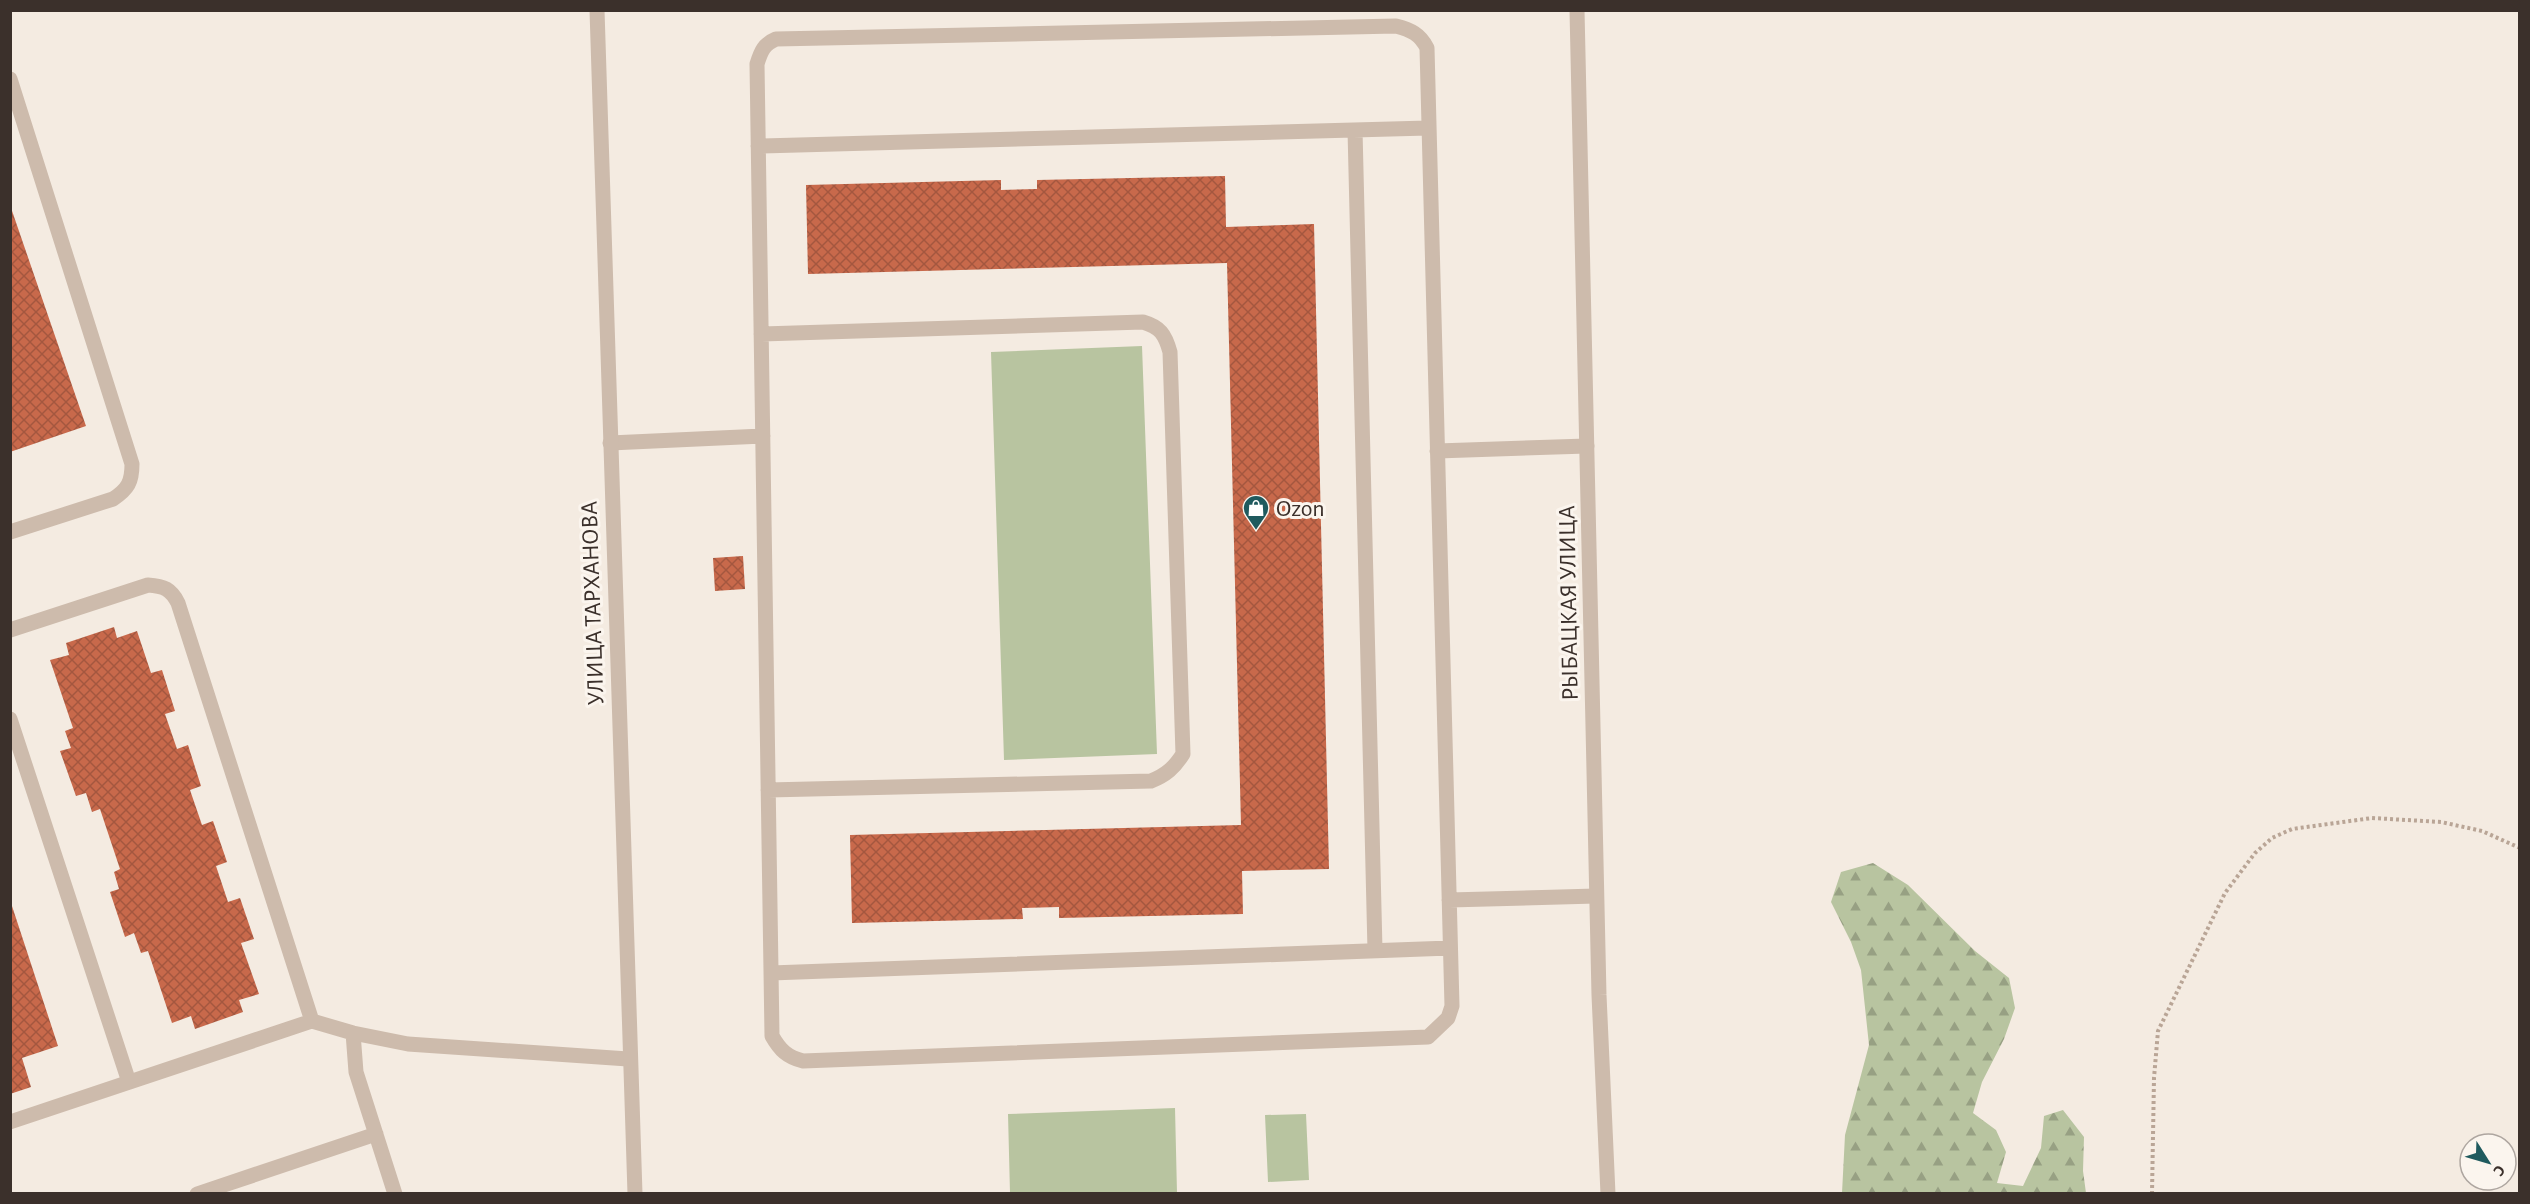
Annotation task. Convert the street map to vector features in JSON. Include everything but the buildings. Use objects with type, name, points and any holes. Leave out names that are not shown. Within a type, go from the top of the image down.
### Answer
[{"type":"street","name":"УЛИЦА ТАРХАНОВА","points":[[597,10],[628,1059],[635,1194]]},
{"type":"street","name":"РЫБАЦКАЯ УЛИЦА","points":[[1577,10],[1596,896],[1608,1194]]},
{"type":"street","points":[[1396,26],[1410,29],[1422,38],[1427,48],[1428,128],[1452,1006],[1448,1018],[1428,1037],[802,1061],[789,1057],[778,1048],[772,1036],[757,63],[767,43],[776,39],[1396,26]]},
{"type":"street","points":[[10,79],[129,453],[132,478],[127,490],[113,500],[10,532]]},
{"type":"street","points":[[758,146],[1428,128]]},
{"type":"street","points":[[1355,130],[1375,951]]},
{"type":"street","points":[[761,334],[1143,322],[1157,326],[1166,336],[1170,352],[1183,754],[1176,766],[1164,776],[1151,781],[768,790]]},
{"type":"street","points":[[610,443],[763,436]]},
{"type":"street","points":[[1437,451],[1587,446]]},
{"type":"street","points":[[10,630],[148,585],[161,586],[172,591],[178,603],[312,1021]]},
{"type":"street","points":[[10,719],[129,1082]]},
{"type":"street","points":[[1449,900],[1596,896]]},
{"type":"street","points":[[771,973],[1450,948]]},
{"type":"street","points":[[10,1122],[312,1021],[353,1033],[408,1044],[628,1059]]},
{"type":"street","points":[[353,1033],[356,1072],[395,1194]]},
{"type":"street","points":[[197,1194],[376,1134]]},
{"type":"path","points":[[2152,1194],[2154,1078],[2158,1031],[2225,893],[2255,853],[2272,838],[2292,829],[2372,818],[2441,822],[2482,831],[2520,848]]},
{"type":"green space","points":[[1142,346],[1157,754],[1004,760],[991,352]]},
{"type":"green space","points":[[1873,863],[1908,885],[1975,951],[2009,978],[2015,1008],[2004,1039],[1982,1082],[1973,1113],[1996,1130],[2006,1152],[1997,1183],[2023,1186],[2041,1148],[2044,1116],[2063,1110],[2084,1137],[2083,1171],[2086,1193],[1842,1193],[1845,1135],[1869,1045],[1861,970],[1851,942],[1831,902],[1841,872]]},
{"type":"green space","points":[[1175,1108],[1177,1193],[1010,1193],[1008,1114]]},
{"type":"green space","points":[[1306,1114],[1309,1180],[1268,1182],[1265,1115]]},
{"type":"place","name":"Ozon","points":[[1256,531]]}]
